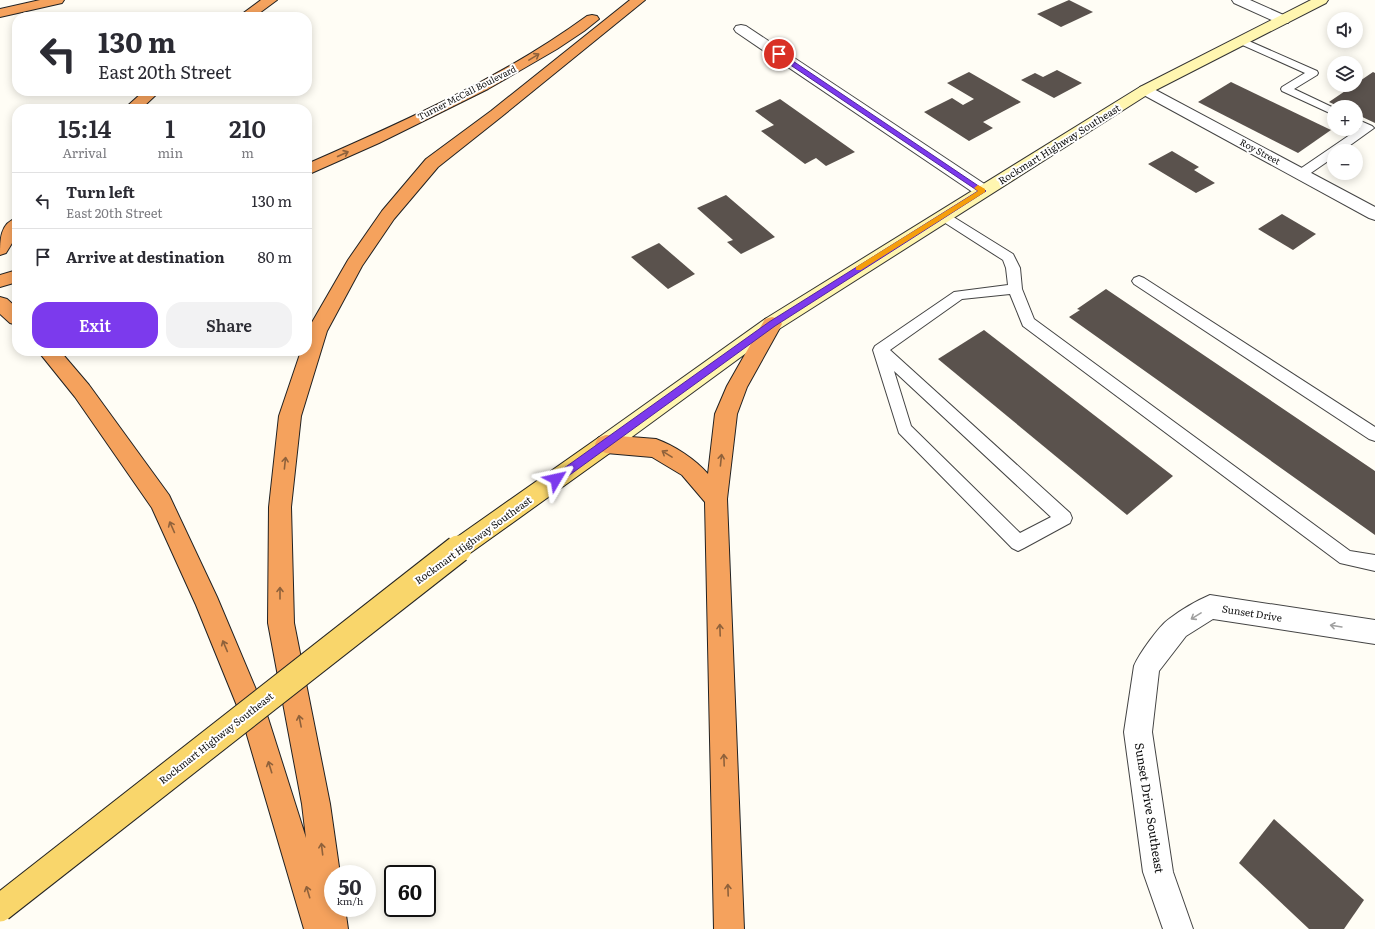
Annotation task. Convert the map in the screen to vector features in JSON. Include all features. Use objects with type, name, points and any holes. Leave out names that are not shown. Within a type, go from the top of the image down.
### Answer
[{"type":"highway","points":[[0,14],[57,0]]},
{"type":"highway","points":[[252,12],[270,0]]},
{"type":"highway","name":"Turner McCall Boulevard","points":[[312,168],[364,145],[448,104],[517,67],[570,36],[617,0]]},
{"type":"highway","points":[[312,348],[317,332],[354,264],[388,215],[432,163],[496,114],[638,0]]},
{"type":"highway","points":[[138,104],[147,96]]},
{"type":"highway","points":[[0,248],[12,229]]},
{"type":"highway","points":[[0,281],[12,277]]},
{"type":"highway","points":[[0,304],[12,314]]},
{"type":"highway","points":[[729,929],[716,499],[726,414],[737,386],[772,324]]},
{"type":"highway","points":[[52,356],[82,391],[161,502],[208,605],[255,718],[319,929]]},
{"type":"highway","points":[[309,356],[290,416],[280,507],[281,623],[316,804],[333,929]]},
{"type":"highway","points":[[606,444],[656,448],[690,469],[716,499]]},
{"type":"main road","name":"Rockmart Highway Southeast","points":[[0,908],[458,549],[772,324],[1145,90],[1321,0]]},
{"type":"street","points":[[1239,0],[1284,20]]},
{"type":"street","points":[[741,29],[982,191]]},
{"type":"street","name":"Roy Street","points":[[1145,90],[1375,214]]},
{"type":"street","name":"Sunset Drive","points":[[1138,732],[1147,666],[1177,628],[1210,607],[1375,632]]},
{"type":"street","name":"Sunset Drive Southeast","points":[[1138,732],[1158,872],[1178,929]]},
{"type":"lane","points":[[1242,41],[1313,73],[1286,89],[1327,109]]},
{"type":"lane","points":[[1363,126],[1368,128],[1363,131]]},
{"type":"lane","points":[[1301,174],[1356,136]]},
{"type":"lane","points":[[943,216],[1008,257],[1013,268],[1015,289],[1028,322],[1346,558],[1375,564]]},
{"type":"lane","points":[[1139,281],[1375,435]]},
{"type":"lane","points":[[880,350],[959,295],[1015,289]]},
{"type":"lane","points":[[880,350],[885,355],[1064,518],[1018,543],[904,429],[880,350]]},
{"type":"building","points":[[1069,0],[1093,12],[1061,27],[1037,14]]},
{"type":"building","points":[[1057,70],[1082,83],[1054,98],[1021,80],[1035,73],[1043,77]]},
{"type":"building","points":[[969,72],[1021,102],[983,122],[993,128],[969,141],[924,112],[952,98],[963,105],[974,99],[947,83]]},
{"type":"building","points":[[1373,72],[1375,73],[1375,123],[1363,117],[1363,100],[1332,100],[1344,92],[1363,92],[1363,79]]},
{"type":"building","points":[[1231,82],[1327,128],[1327,133],[1298,153],[1198,102]]},
{"type":"building","points":[[780,99],[855,152],[826,166],[816,158],[805,164],[761,131],[774,125],[755,111]]},
{"type":"building","points":[[1172,151],[1199,167],[1194,170],[1215,183],[1196,193],[1148,164]]},
{"type":"building","points":[[726,195],[775,237],[741,254],[727,242],[733,240],[697,208]]},
{"type":"building","points":[[1282,214],[1316,234],[1293,250],[1258,229]]},
{"type":"building","points":[[659,243],[695,274],[668,289],[631,257]]},
{"type":"building","points":[[1106,289],[1375,471],[1375,535],[1069,317],[1080,310],[1077,309]]},
{"type":"building","points":[[984,330],[1173,476],[1127,515],[938,359]]},
{"type":"building","points":[[1274,819],[1364,900],[1344,929],[1309,929],[1239,863]]},
{"type":"slow traffic","points":[[859,269],[982,191],[978,188]]},
{"type":"route","points":[[556,479],[772,324],[982,191],[779,54]]}]
